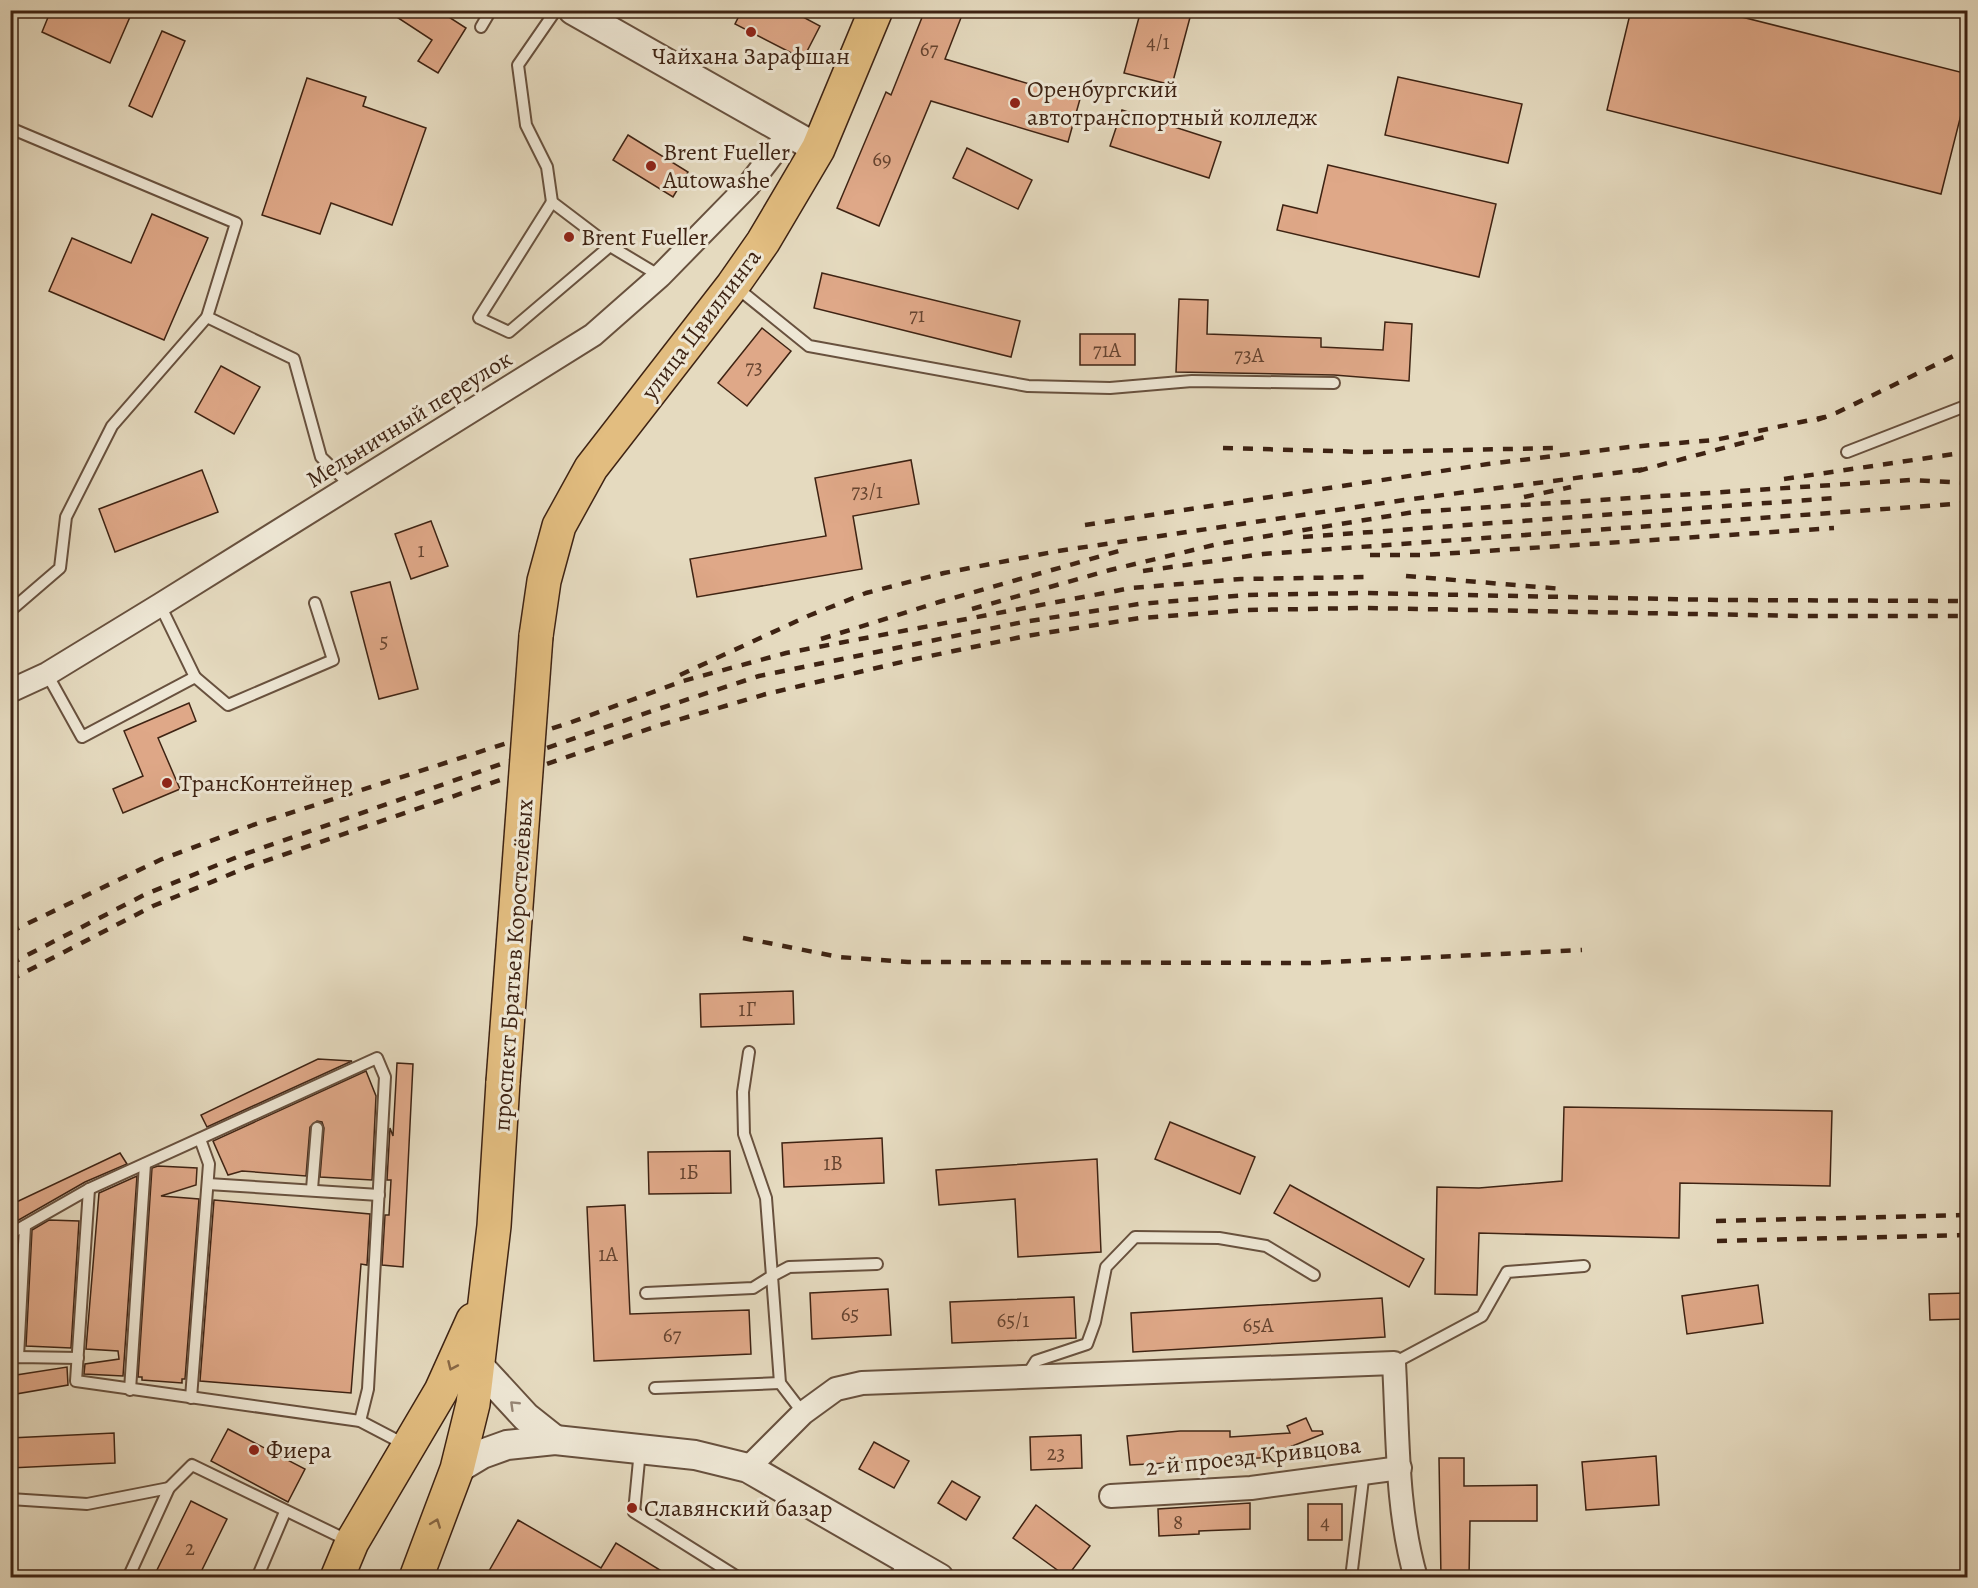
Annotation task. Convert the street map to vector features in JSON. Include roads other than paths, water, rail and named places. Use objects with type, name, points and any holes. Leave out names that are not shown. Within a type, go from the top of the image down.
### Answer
[{"type":"main road","name":"улица Цвиллинга","points":[[536,636],[544,581],[559,526],[591,468],[733,285],[763,242],[818,149],[876,10]]},
{"type":"main road","name":"проспект Братьев Коростелёвых","points":[[416,1578],[457,1469],[473,1404],[478,1365],[484,1293],[495,1214],[536,636]]},
{"type":"main road","name":"проспект Братьев Коростелёвых","points":[[345,1566],[407,1446],[441,1390],[484,1293]]},
{"type":"street","points":[[573,10],[818,149]]},
{"type":"street","name":"Мельничный переулок","points":[[10,691],[47,674],[160,605],[593,335],[660,276],[748,186],[789,133]]},
{"type":"street","points":[[748,1468],[803,1413],[836,1389],[862,1383],[1394,1363],[1400,1468],[1409,1554],[1416,1578]]},
{"type":"street","points":[[478,1365],[526,1418],[555,1440]]},
{"type":"street","points":[[457,1469],[482,1454],[507,1445],[555,1440],[694,1455],[748,1468],[900,1568],[939,1578]]},
{"type":"street","name":"2-й проезд Кривцова","points":[[1111,1496],[1251,1488],[1364,1471],[1400,1468]]},
{"type":"lane","points":[[481,27],[491,10]]},
{"type":"lane","points":[[556,10],[518,66],[526,125],[547,167],[552,202],[479,318],[509,332],[610,246]]},
{"type":"lane","points":[[10,128],[236,223],[207,317],[112,426],[66,516],[60,568],[10,611]]},
{"type":"lane","points":[[552,202],[610,246],[660,276]]},
{"type":"lane","points":[[733,285],[809,346],[1028,386],[1110,388],[1192,381],[1334,383]]},
{"type":"lane","points":[[207,317],[294,359],[321,457],[351,486]]},
{"type":"lane","points":[[1847,452],[1968,405]]},
{"type":"lane","points":[[160,605],[195,677],[228,705],[333,660],[315,603]]},
{"type":"lane","points":[[47,674],[82,737],[195,677]]},
{"type":"lane","points":[[749,1052],[743,1092],[744,1134],[766,1198],[780,1383],[803,1413]]},
{"type":"lane","points":[[10,1234],[89,1189],[377,1058],[385,1077],[369,1389],[360,1420]]},
{"type":"lane","points":[[312,1189],[317,1128]]},
{"type":"lane","points":[[191,1398],[209,1164],[200,1139]]},
{"type":"lane","points":[[130,1390],[145,1164]]},
{"type":"lane","points":[[208,1184],[379,1195]]},
{"type":"lane","points":[[89,1189],[76,1381],[360,1420],[407,1446]]},
{"type":"lane","points":[[25,1226],[14,1358],[78,1358]]},
{"type":"lane","points":[[1026,1377],[1036,1361],[1088,1344],[1095,1322],[1106,1267],[1135,1237],[1219,1238],[1266,1246],[1314,1275]]},
{"type":"lane","points":[[646,1293],[753,1288],[789,1267],[877,1264]]},
{"type":"lane","points":[[1394,1363],[1482,1316],[1507,1272],[1584,1266]]},
{"type":"lane","points":[[655,1388],[780,1383]]},
{"type":"lane","points":[[640,1448],[634,1512],[740,1578]]},
{"type":"lane","points":[[128,1578],[169,1488],[192,1465],[285,1512],[345,1566]]},
{"type":"lane","points":[[1351,1578],[1364,1471]]},
{"type":"lane","points":[[10,1499],[87,1504],[169,1488]]},
{"type":"lane","points":[[257,1578],[285,1512]]},
{"type":"railway","points":[[1817,420],[1968,349]]},
{"type":"railway","points":[[1085,525],[1488,464],[1629,447],[1715,440],[1825,417]]},
{"type":"railway","points":[[1638,471],[1768,436]]},
{"type":"railway","points":[[1223,448],[1366,452],[1556,448]]},
{"type":"railway","points":[[1784,479],[1968,452]]},
{"type":"railway","points":[[680,675],[808,616],[866,593],[944,573],[1058,551],[1404,500],[1646,469]]},
{"type":"railway","points":[[972,609],[1110,570],[1218,544],[1414,512],[1910,480],[1968,483]]},
{"type":"railway","points":[[1524,497],[1571,487]]},
{"type":"railway","points":[[1303,537],[1835,498]]},
{"type":"railway","points":[[1143,571],[1263,554],[1968,503]]},
{"type":"railway","points":[[1370,555],[1424,555],[1834,528]]},
{"type":"railway","points":[[821,639],[939,602],[1126,549]]},
{"type":"railway","points":[[1406,576],[1563,589]]},
{"type":"railway","points":[[10,932],[162,859],[253,825],[569,723],[683,681],[786,653],[1131,588],[1241,579],[1364,577]]},
{"type":"railway","points":[[10,964],[146,894],[242,855],[652,711],[759,676],[1023,622],[1139,604],[1246,595],[1364,593],[1718,600],[1968,601]]},
{"type":"railway","points":[[10,980],[153,906],[248,867],[657,726],[766,694],[1026,636],[1140,618],[1247,610],[1364,608],[1804,616],[1968,616]]},
{"type":"railway","points":[[743,938],[839,957],[908,962],[1310,963],[1582,950]]},
{"type":"railway","points":[[1716,1221],[1968,1215]]},
{"type":"railway","points":[[1717,1241],[1968,1235]]},
{"type":"place","name":"Чайхана Зарафшан","points":[[751,32]]},
{"type":"place","name":"Оренбургский автотранспортный колледж","points":[[1015,103]]},
{"type":"place","name":"Brent Fueller Autowashe","points":[[651,166]]},
{"type":"place","name":"Brent Fueller","points":[[569,237]]},
{"type":"place","name":"ТрансКонтейнер","points":[[167,783]]},
{"type":"place","name":"Фиера","points":[[254,1450]]},
{"type":"place","name":"Славянский базар","points":[[632,1508]]}]
